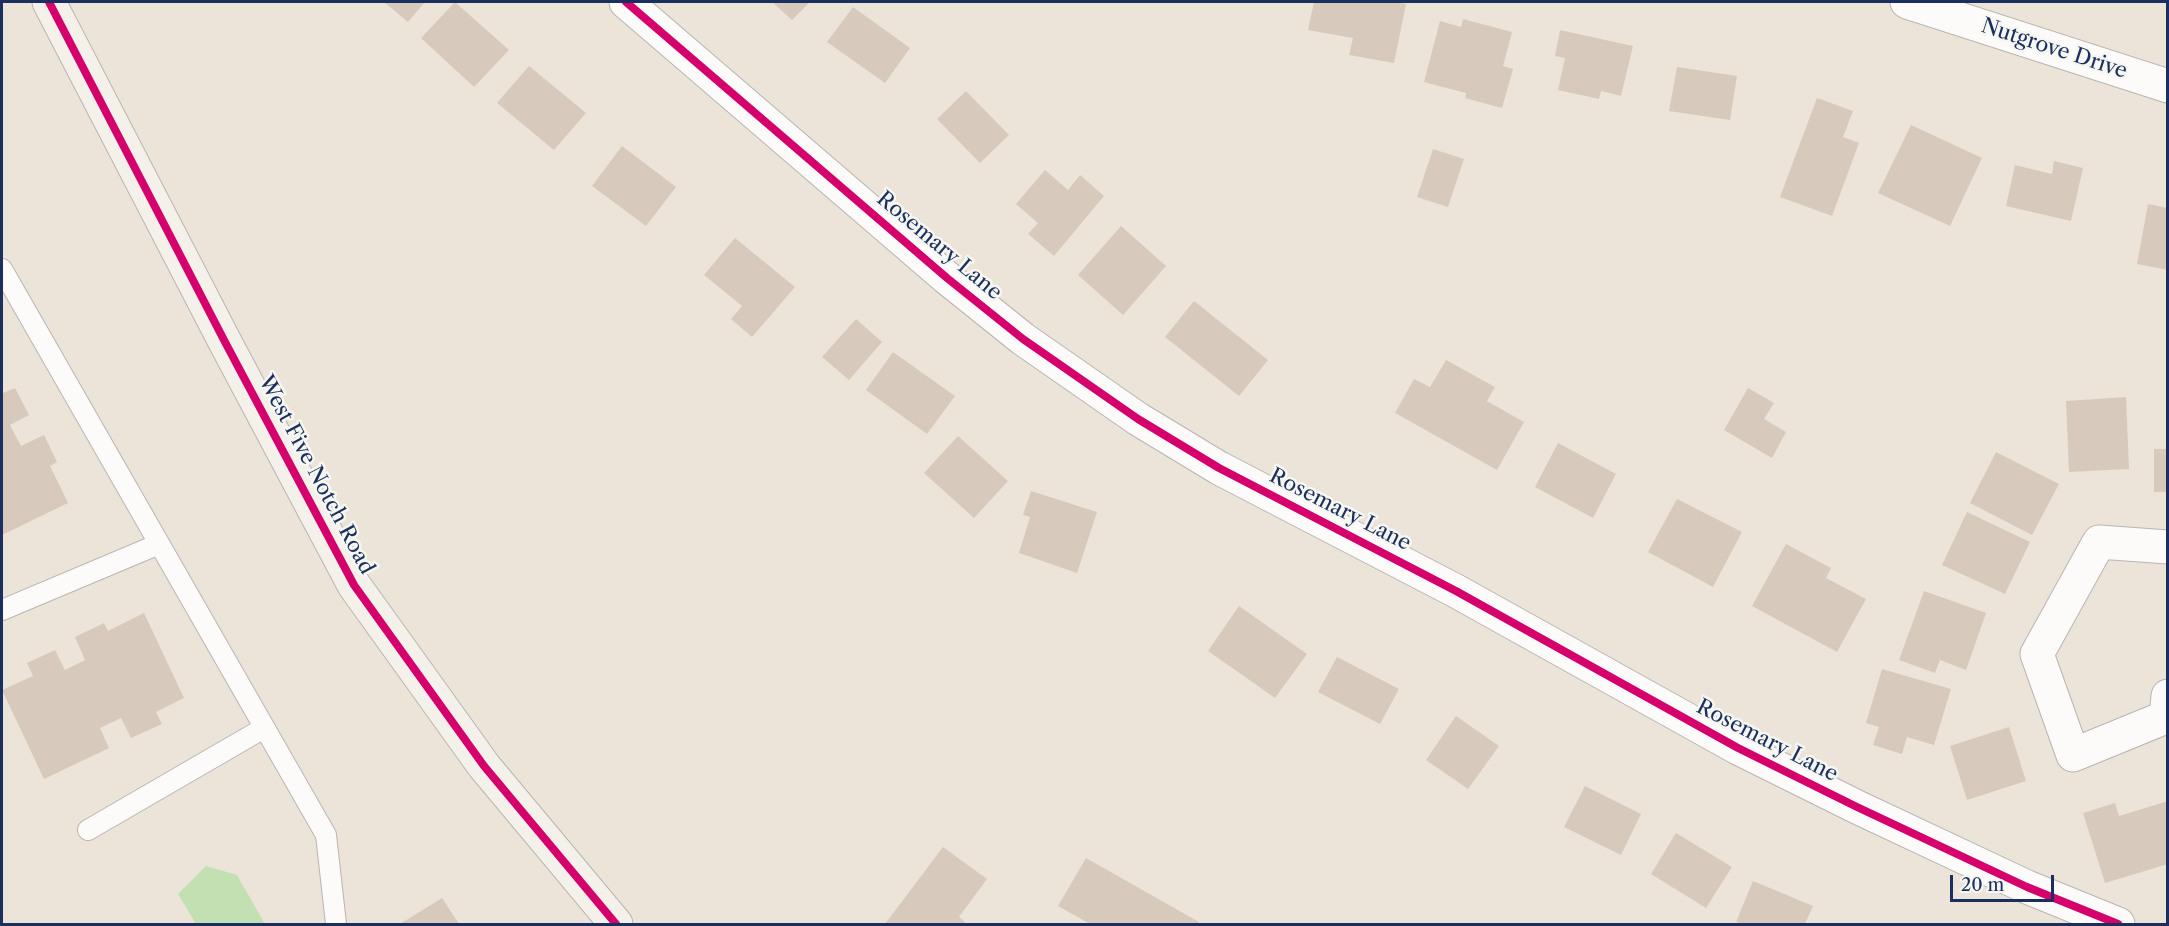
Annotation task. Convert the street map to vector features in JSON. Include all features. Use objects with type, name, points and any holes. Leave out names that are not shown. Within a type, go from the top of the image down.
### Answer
[{"type":"street","name":"West Five Notch Road","points":[[49,2],[354,585],[484,766],[616,924]]},
{"type":"street","name":"Rosemary Lane","points":[[626,2],[947,278],[1023,339],[1137,418],[1219,468],[1456,591],[1738,748],[2027,887],[2118,924]]},
{"type":"street","name":"Nutgrove Drive","points":[[1907,2],[2168,86]]},
{"type":"street","points":[[2168,547],[2099,542],[2037,654],[2073,755],[2166,717],[2168,696]]},
{"type":"lane","points":[[2,269],[326,835],[336,924]]},
{"type":"lane","points":[[2,610],[159,544]]},
{"type":"lane","points":[[88,830],[264,728]]},
{"type":"green space","points":[[206,866],[237,875],[265,924],[196,924],[178,894]]},
{"type":"building","points":[[384,2],[425,2],[408,22]]},
{"type":"building","points":[[455,2],[509,50],[474,87],[421,38]]},
{"type":"building","points":[[772,2],[810,2],[792,20]]},
{"type":"building","points":[[1314,2],[1406,4],[1394,63],[1349,55],[1353,38],[1308,30]]},
{"type":"building","points":[[853,7],[910,48],[885,83],[827,42]]},
{"type":"building","points":[[1463,19],[1512,32],[1503,66],[1513,69],[1502,108],[1465,98],[1466,93],[1424,82],[1440,21],[1461,27]]},
{"type":"building","points":[[1560,30],[1633,46],[1621,96],[1601,91],[1599,99],[1558,90],[1565,58],[1555,56]]},
{"type":"building","points":[[529,66],[586,113],[554,150],[497,103]]},
{"type":"building","points":[[1677,67],[1737,76],[1730,120],[1669,111]]},
{"type":"building","points":[[966,91],[1009,135],[980,163],[937,119]]},
{"type":"building","points":[[1817,98],[1853,111],[1843,137],[1859,143],[1832,216],[1780,197]]},
{"type":"building","points":[[1911,125],[1982,158],[1950,226],[1878,193]]},
{"type":"building","points":[[622,146],[676,187],[646,226],[592,186]]},
{"type":"building","points":[[1433,149],[1464,159],[1448,207],[1417,197]]},
{"type":"building","points":[[2054,161],[2083,168],[2071,221],[2006,206],[2015,165],[2052,174]]},
{"type":"building","points":[[1045,170],[1068,190],[1080,175],[1104,196],[1054,256],[1028,234],[1038,223],[1016,204]]},
{"type":"building","points":[[2148,204],[2168,208],[2168,270],[2137,264]]},
{"type":"building","points":[[1121,226],[1166,266],[1123,315],[1078,275]]},
{"type":"building","points":[[735,238],[795,287],[752,337],[731,319],[742,306],[704,275]]},
{"type":"building","points":[[1194,301],[1268,360],[1239,396],[1165,337]]},
{"type":"building","points":[[856,319],[882,342],[849,380],[822,357]]},
{"type":"building","points":[[893,352],[955,396],[927,434],[866,390]]},
{"type":"building","points":[[1446,360],[1495,387],[1487,401],[1524,422],[1497,470],[1395,413],[1414,379],[1430,387]]},
{"type":"building","points":[[15,388],[29,415],[10,425],[21,446],[44,435],[57,462],[50,466],[68,503],[2,535],[2,389],[3,393]]},
{"type":"building","points":[[1748,388],[1774,403],[1764,419],[1786,432],[1772,458],[1724,430]]},
{"type":"building","points":[[2126,397],[2129,469],[2069,472],[2066,401]]},
{"type":"building","points":[[958,436],[1008,481],[974,518],[924,473]]},
{"type":"building","points":[[1558,443],[1616,474],[1593,518],[1535,487]]},
{"type":"building","points":[[2154,449],[2168,449],[2168,492],[2154,492]]},
{"type":"building","points":[[1996,452],[2059,484],[2032,535],[1970,503]]},
{"type":"building","points":[[1031,491],[1097,512],[1077,573],[1019,553],[1030,517],[1023,515]]},
{"type":"building","points":[[1677,499],[1742,532],[1713,587],[1648,552]]},
{"type":"building","points":[[1967,512],[2030,542],[2005,594],[1942,565]]},
{"type":"building","points":[[1786,544],[1831,568],[1826,578],[1866,599],[1837,652],[1752,606]]},
{"type":"building","points":[[1924,591],[1986,613],[1966,670],[1940,660],[1935,673],[1899,660]]},
{"type":"building","points":[[1239,606],[1307,654],[1275,698],[1208,651]]},
{"type":"building","points":[[144,613],[184,698],[156,712],[162,724],[131,738],[121,718],[100,728],[109,748],[44,779],[2,690],[33,676],[27,663],[55,650],[65,670],[85,660],[75,637],[104,623],[108,631]]},
{"type":"building","points":[[1337,657],[1399,689],[1380,724],[1318,692]]},
{"type":"building","points":[[1882,669],[1951,689],[1934,745],[1907,737],[1902,754],[1873,745],[1879,727],[1866,723]]},
{"type":"building","points":[[1456,716],[1499,746],[1468,789],[1426,760]]},
{"type":"building","points":[[2009,727],[2026,781],[1967,800],[1950,746]]},
{"type":"building","points":[[1585,786],[1641,814],[1621,855],[1564,827]]},
{"type":"building","points":[[2168,801],[2168,864],[2105,883],[2083,813],[2115,803],[2119,816]]},
{"type":"building","points":[[1676,833],[1732,867],[1706,908],[1651,874]]},
{"type":"building","points":[[943,847],[987,879],[959,917],[965,922],[963,924],[885,924]]},
{"type":"building","points":[[1086,858],[1199,922],[1197,924],[1090,924],[1058,906]]},
{"type":"building","points":[[1753,881],[1813,906],[1805,924],[1742,924],[1736,922]]},
{"type":"building","points":[[442,898],[459,924],[400,924]]},
{"type":"cycle path","points":[[49,2],[354,585],[484,766],[616,924]]},
{"type":"cycle path","points":[[626,2],[947,278],[1023,339],[1138,419],[1219,468],[1456,591],[1738,748],[2027,887],[2118,924]]}]
